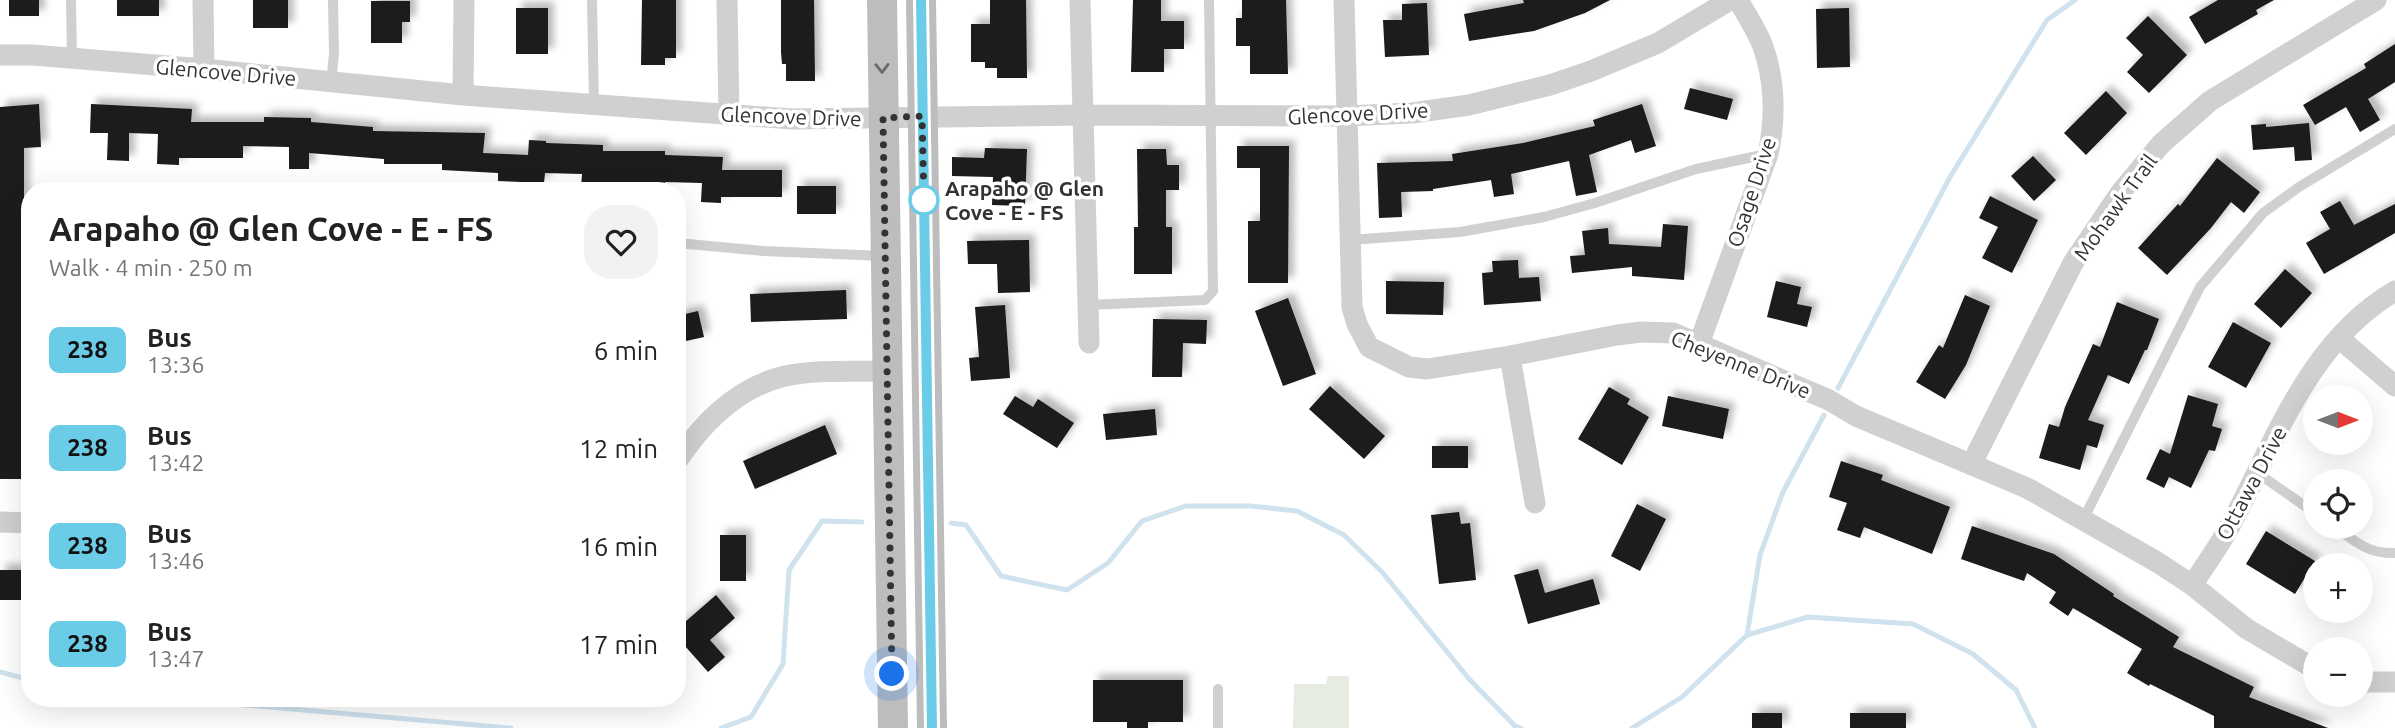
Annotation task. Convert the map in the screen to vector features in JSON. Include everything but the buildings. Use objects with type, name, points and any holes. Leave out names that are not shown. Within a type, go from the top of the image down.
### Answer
[{"type":"main road","points":[[882,0],[893,728]]},
{"type":"main road","points":[[921,0],[932,728]]},
{"type":"main road","points":[[888,371],[909,378],[912,384],[915,476],[920,495],[929,511]]},
{"type":"street","points":[[203,0],[204,69]]},
{"type":"street","points":[[463,95],[464,0]]},
{"type":"street","points":[[727,0],[729,115]]},
{"type":"street","points":[[1080,0],[1090,343]]},
{"type":"street","name":"Cheyenne Drive","points":[[1344,0],[1352,307],[1369,347],[1409,367],[1427,369],[1641,332],[1673,333],[1829,400],[1856,416],[2027,488],[2157,562],[2192,585],[2247,629],[2303,662]]},
{"type":"street","name":"Glencove Drive","points":[[0,55],[204,69],[463,95],[792,119],[1082,115],[1346,116],[1412,113],[1469,105],[1550,85],[1658,43],[1730,0]]},
{"type":"street","name":"Osage Drive","points":[[1699,344],[1768,154],[1773,111],[1771,77],[1762,44],[1738,0]]},
{"type":"street","name":"Mohawk Trail","points":[[1971,465],[2073,263],[2121,192],[2161,144],[2210,101],[2376,0]]},
{"type":"street","name":"Ottawa Drive","points":[[2192,585],[2229,527],[2256,472],[2312,372],[2355,319],[2395,291]]},
{"type":"street","points":[[2339,338],[2395,387]]},
{"type":"street","points":[[1510,356],[1535,503]]},
{"type":"street","points":[[686,448],[716,413],[751,389],[785,376],[888,371]]},
{"type":"street","points":[[0,522],[21,523]]},
{"type":"street","points":[[2373,682],[2395,682]]},
{"type":"lane","points":[[71,0],[72,59]]},
{"type":"lane","points":[[331,82],[334,54],[333,0]]},
{"type":"lane","points":[[592,0],[594,105]]},
{"type":"lane","points":[[1088,304],[1205,300],[1213,291],[1209,0]]},
{"type":"lane","points":[[2083,520],[2200,286],[2263,213],[2299,187],[2395,129]]},
{"type":"lane","points":[[1350,240],[1460,232],[1544,217],[1696,169],[1768,154]]},
{"type":"lane","points":[[686,244],[885,257]]},
{"type":"lane","points":[[2256,472],[2303,505]]},
{"type":"lane","points":[[2353,539],[2379,554],[2395,553]]},
{"type":"lane","points":[[1218,689],[1218,728]]},
{"type":"shaded area","points":[[1328,676],[1349,676],[1349,728],[1293,728],[1294,684],[1326,684]]},
{"type":"waterway","points":[[1838,388],[1950,177],[2047,20],[2075,0]]},
{"type":"waterway","points":[[1747,635],[1760,555],[1783,492],[1824,415]]},
{"type":"waterway","points":[[951,523],[966,525],[1001,576],[1067,590],[1108,563],[1142,521],[1186,506],[1250,506],[1297,511],[1344,535],[1382,572],[1470,680],[1515,726],[1521,728]]},
{"type":"waterway","points":[[721,728],[751,717],[783,664],[789,570],[822,521],[862,522]]},
{"type":"waterway","points":[[1632,728],[1682,697],[1747,635],[1808,617],[1913,624],[1973,654],[2016,690],[2035,728]]},
{"type":"waterway","points":[[0,672],[21,678]]},
{"type":"waterway","points":[[267,707],[511,728]]},
{"type":"bus line","name":"238","points":[[921,0],[932,728]]},
{"type":"place","name":"Arapaho @ Glen Cove - E - FS","points":[[924,200]]},
{"type":"route","points":[[892,674],[883,118],[922,116],[924,200]]}]
